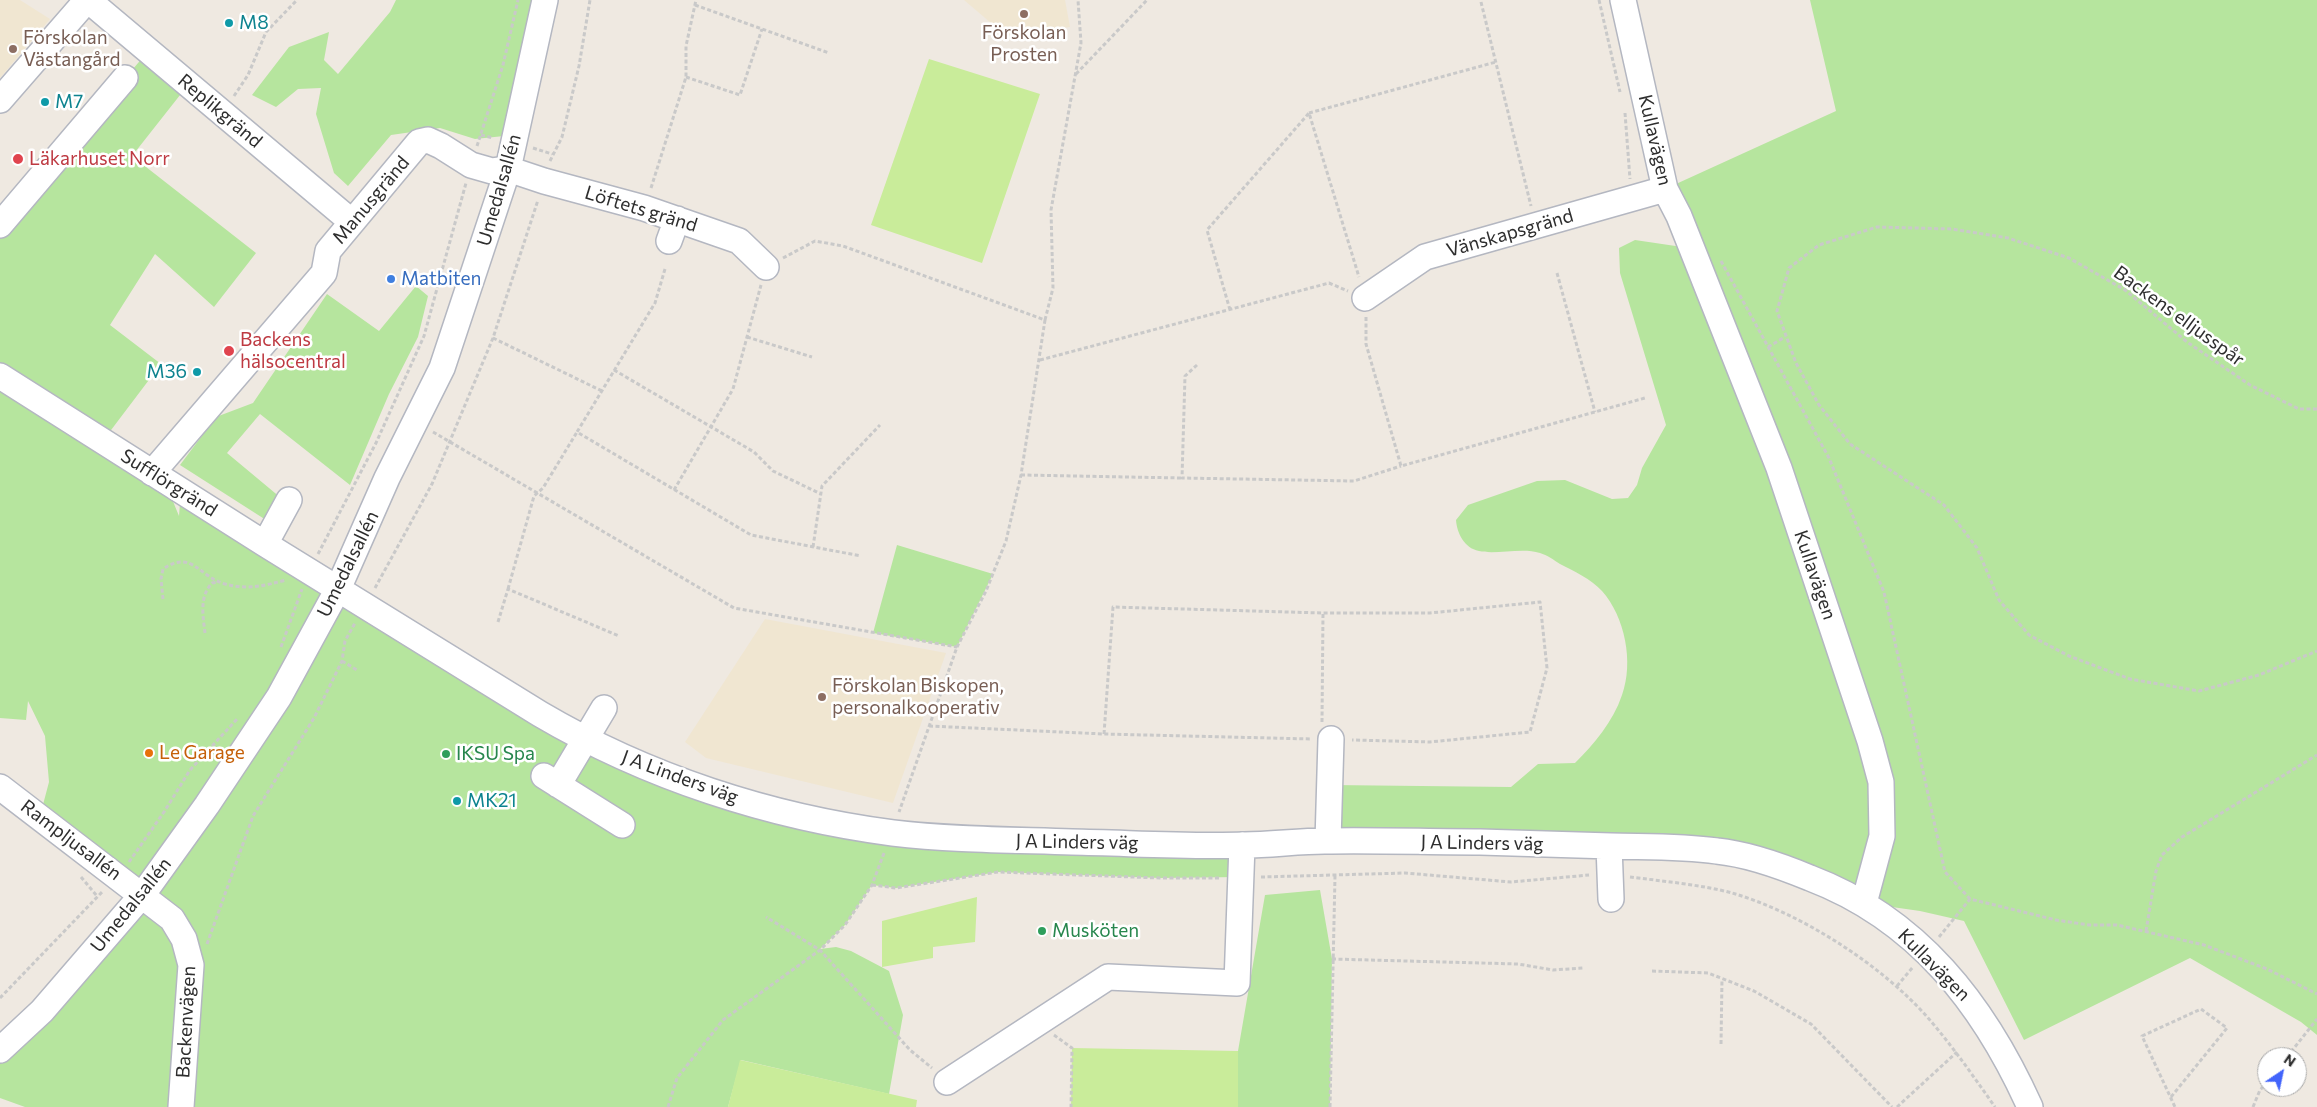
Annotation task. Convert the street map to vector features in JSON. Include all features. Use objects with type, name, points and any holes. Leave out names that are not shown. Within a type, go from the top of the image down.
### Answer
[{"type":"street","points":[[0,100],[87,0]]},
{"type":"street","name":"Replikgränd","points":[[87,0],[352,222]]},
{"type":"street","name":"Umedalsallén","points":[[0,1050],[42,1010],[143,894],[207,805],[279,697],[338,589],[414,422],[442,368],[508,168],[546,0]]},
{"type":"street","name":"Kullavägen","points":[[1624,0],[1665,189],[1682,225],[1778,468],[1870,741],[1881,782],[1882,836],[1864,903],[1919,945],[1954,980],[1992,1034],[2013,1071],[2030,1107]]},
{"type":"street","points":[[0,224],[125,78]]},
{"type":"street","name":"Manusgränd","points":[[152,472],[324,273],[328,251],[419,142],[428,140],[471,165],[492,170],[508,168]]},
{"type":"street","name":"Löftets gränd","points":[[508,168],[544,181],[644,208],[673,230],[739,241],[766,267]]},
{"type":"street","name":"Vänskapsgränd","points":[[1365,298],[1425,257],[1665,189]]},
{"type":"street","name":"Sufflörgränd","points":[[0,376],[338,589]]},
{"type":"street","points":[[265,544],[289,500]]},
{"type":"street","name":"J A Linders väg","points":[[338,589],[585,740],[701,789],[798,815],[893,832],[998,840],[1242,845],[1328,841],[1532,843],[1686,848],[1720,851],[1749,857],[1814,879],[1864,903]]},
{"type":"street","points":[[604,708],[585,740],[551,781],[622,825]]},
{"type":"street","points":[[1327,739],[1328,841]]},
{"type":"street","name":"Rampljusallén","points":[[0,787],[143,894]]},
{"type":"street","points":[[948,1082],[1108,977],[1236,983],[1242,845]]},
{"type":"street","points":[[1609,846],[1611,887]]},
{"type":"street","name":"Backenvägen","points":[[143,894],[172,919],[184,939],[191,965],[181,1107]]},
{"type":"path","points":[[222,113],[248,75],[266,32],[297,0]]},
{"type":"path","points":[[280,648],[304,582],[305,569],[376,443],[424,336],[471,165],[503,65],[518,0]]},
{"type":"path","points":[[184,939],[208,944],[253,816],[314,718],[342,661],[345,641],[364,605],[398,550],[432,484],[493,338],[552,154],[562,137],[579,66],[590,0]]},
{"type":"path","points":[[644,208],[686,77],[686,46],[696,0]]},
{"type":"path","points":[[899,813],[956,647],[986,591],[1006,541],[1021,475],[1045,320],[1053,288],[1051,210],[1082,43],[1078,0]]},
{"type":"path","points":[[1076,74],[1147,0]]},
{"type":"path","points":[[1599,0],[1621,96]]},
{"type":"path","points":[[1481,2],[1536,226]]},
{"type":"path","points":[[695,5],[829,53]]},
{"type":"path","points":[[686,77],[740,95],[762,29]]},
{"type":"path","points":[[1230,310],[1207,230],[1309,113],[1496,62]]},
{"type":"path","points":[[1623,106],[1630,184],[1635,197]]},
{"type":"path","points":[[1309,113],[1365,298],[1366,344],[1401,466]]},
{"type":"path","name":"Backens elljusspår","points":[[2317,409],[2299,408],[2250,385],[2187,342],[2125,290],[2069,258],[2008,238],[1952,229],[1877,227],[1819,245],[1789,268],[1777,311],[1785,336],[1819,405],[1850,444],[1944,505],[1977,548],[1999,600],[2029,635],[2069,656],[2130,679],[2199,691],[2259,674],[2317,651]]},
{"type":"path","points":[[674,490],[733,389],[766,267],[815,241],[843,246],[1045,320]]},
{"type":"path","points":[[1720,258],[1829,458],[1884,592],[1945,872],[1970,898],[2056,920],[2089,925],[2117,925],[2204,945],[2239,957],[2317,994]]},
{"type":"path","points":[[498,622],[534,496],[543,488],[655,303],[665,268]]},
{"type":"path","points":[[1556,273],[1595,412]]},
{"type":"path","points":[[1040,360],[1329,284],[1365,298]]},
{"type":"path","points":[[1768,347],[1785,336]]},
{"type":"path","points":[[747,337],[812,357]]},
{"type":"path","points":[[493,338],[602,391]]},
{"type":"path","points":[[1182,478],[1185,376],[1197,366]]},
{"type":"path","points":[[614,370],[754,452],[773,471],[821,494]]},
{"type":"path","points":[[1021,475],[1354,481],[1401,466],[1645,398]]},
{"type":"path","points":[[390,410],[449,440],[734,608],[956,647]]},
{"type":"path","points":[[814,547],[822,486],[880,425]]},
{"type":"path","points":[[577,432],[751,535],[861,556]]},
{"type":"path","points":[[163,599],[160,579],[163,569],[174,561],[189,562],[220,582]]},
{"type":"path","points":[[206,633],[202,610],[205,594],[212,583],[220,582],[256,588],[286,580],[305,569]]},
{"type":"path","points":[[508,589],[619,636]]},
{"type":"path","points":[[929,726],[1104,734],[1430,742],[1530,732],[1547,668],[1540,602],[1430,613],[1323,613],[1112,607],[1104,734]]},
{"type":"path","points":[[1323,613],[1327,739]]},
{"type":"path","points":[[342,661],[356,670]]},
{"type":"path","points":[[0,998],[97,896],[119,877],[164,812],[190,770],[224,735],[242,713]]},
{"type":"path","points":[[2146,931],[2156,870],[2162,854],[2182,837],[2317,755]]},
{"type":"path","points":[[668,1107],[677,1078],[723,1020],[820,950],[845,925],[872,885],[885,848]]},
{"type":"path","points":[[872,885],[896,888],[998,872],[1160,878],[1335,876],[1405,873],[1511,882],[1584,875],[1611,887],[1732,893],[1802,921],[1859,957],[1897,986],[1928,1017],[1957,1052],[1995,1107]]},
{"type":"path","points":[[1330,1107],[1335,876]]},
{"type":"path","points":[[1935,942],[1970,898]]},
{"type":"path","points":[[766,917],[820,950],[910,1050],[948,1082]]},
{"type":"path","points":[[1332,959],[1518,964],[1552,970],[1584,968]]},
{"type":"path","points":[[1897,986],[1915,965]]},
{"type":"path","points":[[1652,971],[1708,973],[1754,991],[1810,1024],[1892,1107]]},
{"type":"path","points":[[1721,1044],[1722,979]]},
{"type":"path","points":[[2171,1098],[2227,1028],[2201,1009],[2142,1036],[2175,1107]]},
{"type":"path","points":[[2295,1047],[2317,1019]]},
{"type":"path","points":[[1037,1023],[1072,1048],[1072,1107]]},
{"type":"path","points":[[1897,1107],[1957,1052]]},
{"type":"shaded area","name":"Förskolan Västangård","points":[[0,0],[20,0],[50,19],[0,78]]},
{"type":"shaded area","name":"Förskolan Prosten","points":[[964,0],[1065,0],[1070,27],[1005,35]]},
{"type":"shaded area","name":"Förskolan Biskopen, personalkooperativ","points":[[765,619],[946,653],[893,803],[706,758],[685,742]]},
{"type":"green space","points":[[396,0],[536,0],[504,136],[475,139],[440,128],[391,135],[348,186],[334,173],[316,114],[321,88],[298,89],[276,107],[252,95],[289,47],[329,32],[324,60],[338,74],[390,12]]},
{"type":"green space","points":[[1810,0],[2317,0],[2317,1035],[2301,1022],[2190,958],[2024,1040],[1964,921],[1920,911],[1864,903],[1774,865],[1328,841],[1331,785],[1511,787],[1538,764],[1575,763],[1596,740],[1614,714],[1626,682],[1627,654],[1622,627],[1617,614],[1602,591],[1582,576],[1540,553],[1533,551],[1486,552],[1469,547],[1462,539],[1456,520],[1468,505],[1537,481],[1565,480],[1612,499],[1628,498],[1637,485],[1642,468],[1666,425],[1620,273],[1619,248],[1635,240],[1689,248],[1665,189],[1836,111]]},
{"type":"green space","points":[[144,56],[184,90],[132,156],[256,253],[214,307],[155,254],[110,325],[161,364],[102,442],[0,376],[0,225]]},
{"type":"green space","points":[[929,59],[1040,94],[982,263],[871,225]]},
{"type":"green space","points":[[416,286],[428,296],[418,337],[389,394],[350,485],[260,414],[227,453],[281,498],[266,520],[180,465],[216,417],[253,403],[327,294],[379,331]]},
{"type":"green space","points":[[0,389],[172,499],[179,516],[181,491],[624,759],[893,833],[1242,845],[1240,877],[1160,878],[998,872],[896,888],[872,885],[845,925],[820,949],[836,947],[851,951],[889,971],[903,1015],[889,1094],[741,1060],[728,1107],[25,1107],[0,1098],[0,1050],[142,894],[40,816],[49,782],[45,736],[28,701],[26,720],[0,718]]},
{"type":"green space","points":[[897,545],[993,574],[957,647],[873,633]]},
{"type":"green space","points":[[1320,890],[1332,959],[1330,1107],[1238,1107],[1238,1051],[1265,895]]},
{"type":"green space","points":[[977,897],[975,942],[933,947],[933,958],[882,967],[882,921]]},
{"type":"green space","points":[[1072,1048],[1238,1051],[1238,1107],[1071,1107]]},
{"type":"green space","points":[[740,1060],[917,1100],[916,1107],[728,1107]]},
{"type":"place","name":"Förskolan Prosten","points":[[1024,14]]},
{"type":"place","name":"M8","points":[[229,23]]},
{"type":"place","name":"Förskolan Västangård","points":[[13,49]]},
{"type":"place","name":"M7","points":[[45,102]]},
{"type":"place","name":"Läkarhuset Norr","points":[[18,159]]},
{"type":"place","name":"Matbiten","points":[[391,279]]},
{"type":"place","name":"Backens hälsocentral","points":[[229,351]]},
{"type":"place","name":"M36","points":[[197,372]]},
{"type":"place","name":"Förskolan Biskopen, personalkooperativ","points":[[822,697]]},
{"type":"place","name":"Le Garage","points":[[149,753]]},
{"type":"place","name":"IKSU Spa","points":[[446,754]]},
{"type":"place","name":"MK21","points":[[457,801]]},
{"type":"place","name":"Musköten","points":[[1042,931]]}]
